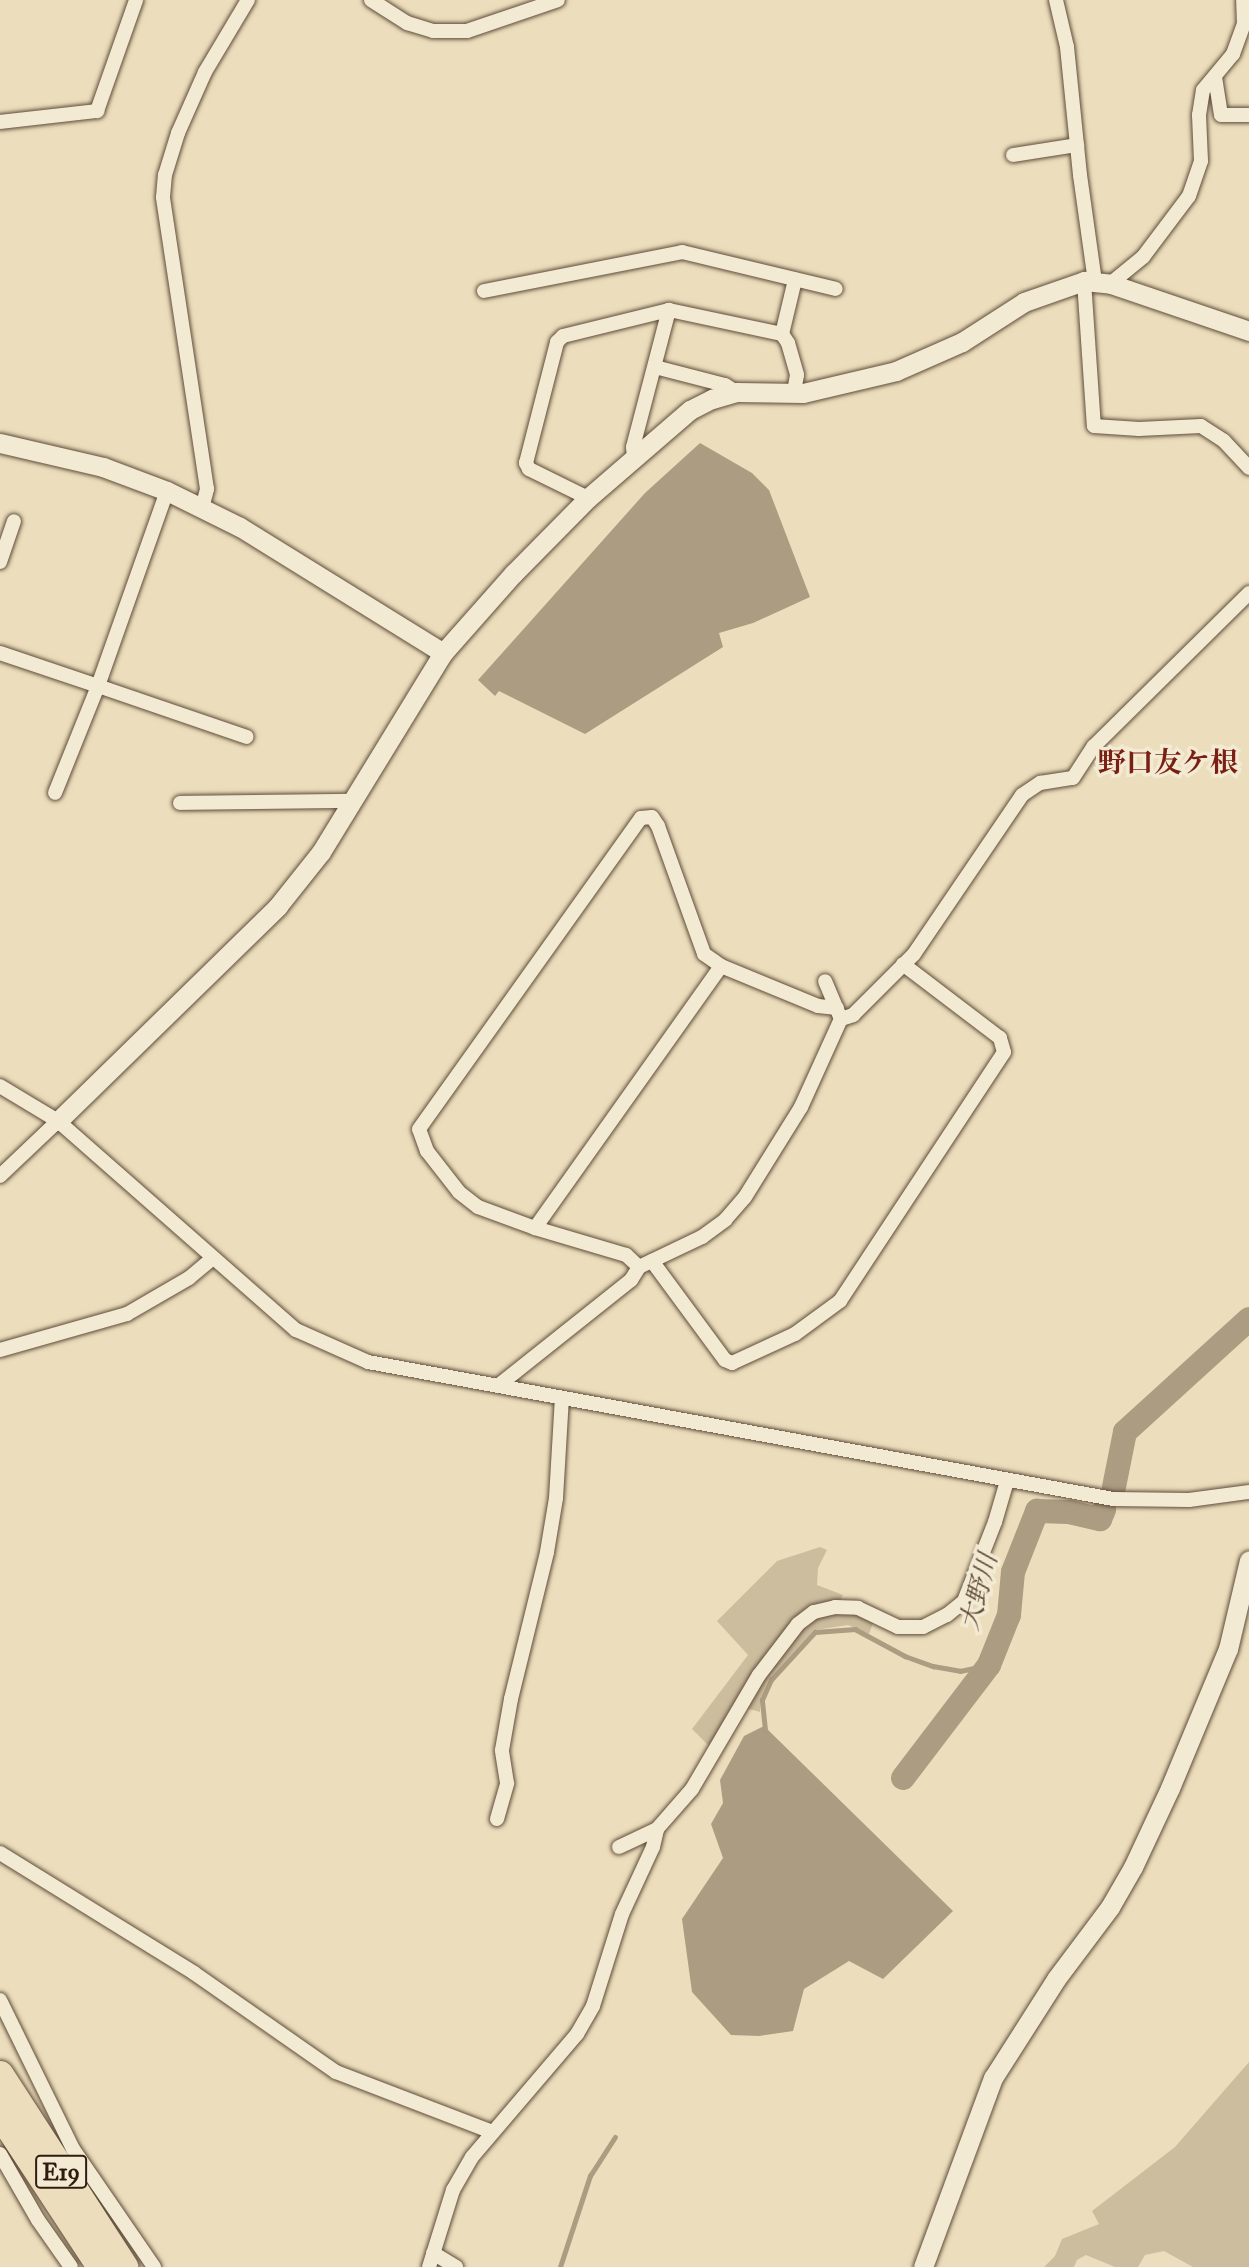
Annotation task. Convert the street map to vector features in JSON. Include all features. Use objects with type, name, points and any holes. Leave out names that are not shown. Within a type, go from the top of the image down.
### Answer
[{"type":"highway","name":"E19","points":[[0,2075],[124,2267]]},
{"type":"highway","name":"E19","points":[[0,2113],[101,2267]]},
{"type":"street","points":[[0,122],[97,111],[136,0]]},
{"type":"street","points":[[202,508],[207,489],[163,197],[165,175],[178,133],[205,72],[248,0]]},
{"type":"street","points":[[371,0],[407,23],[433,31],[467,31],[558,0]]},
{"type":"street","points":[[1056,0],[1067,47],[1096,282],[1094,426],[1139,429],[1201,426],[1224,441],[1249,468]]},
{"type":"street","points":[[0,1176],[278,906],[321,852],[443,653],[513,574],[588,498],[690,410],[712,399],[736,392],[803,393],[896,371],[962,342],[1024,302],[1096,282],[1143,257],[1189,196],[1201,161],[1199,115],[1203,90],[1233,54],[1244,24],[1243,0]]},
{"type":"street","points":[[1215,77],[1221,115],[1249,115]]},
{"type":"street","points":[[1013,155],[1077,145]]},
{"type":"street","points":[[484,291],[681,252],[836,289]]},
{"type":"street","points":[[794,392],[797,375],[782,334],[795,280]]},
{"type":"street","points":[[1096,282],[1249,331]]},
{"type":"street","points":[[588,498],[529,470],[526,463],[557,342],[563,336],[669,310],[782,334]]},
{"type":"street","points":[[634,458],[633,447],[669,310]]},
{"type":"street","points":[[655,367],[724,385],[736,392]]},
{"type":"street","points":[[0,443],[103,467],[167,491],[240,527],[443,653]]},
{"type":"street","points":[[55,793],[98,686],[167,491]]},
{"type":"street","points":[[0,562],[14,521]]},
{"type":"street","points":[[903,964],[1000,1038],[1004,1052],[841,1301],[795,1334],[732,1363],[725,1360],[645,1264],[626,1255],[535,1228],[478,1207],[459,1192],[427,1151],[419,1129],[641,818],[652,817],[658,825],[704,954],[721,966],[818,1006],[839,1014],[853,1015],[903,964],[914,954],[1021,795],[1040,783],[1073,778],[1094,746],[1249,593]]},
{"type":"street","points":[[0,653],[247,737]]},
{"type":"street","points":[[180,803],[350,801]]},
{"type":"street","points":[[535,1228],[721,966]]},
{"type":"street","points":[[499,1385],[631,1280],[645,1264],[702,1237],[725,1220],[745,1197],[801,1107],[839,1014],[825,981]]},
{"type":"street","points":[[0,1086],[58,1121],[274,1313],[318,1342],[368,1362],[404,1371],[499,1385],[1007,1481],[1128,1501],[1189,1500],[1249,1492]]},
{"type":"street","points":[[0,1350],[127,1314],[189,1278],[213,1258]]},
{"type":"street","points":[[497,1819],[507,1783],[502,1750],[511,1699],[547,1552],[554,1511],[562,1398]]},
{"type":"street","points":[[619,1847],[657,1829],[692,1789],[759,1675],[798,1624],[814,1612],[835,1607],[858,1608],[898,1627],[923,1626],[964,1601],[995,1522],[1007,1481]]},
{"type":"street","points":[[923,2267],[993,2078],[1056,1979],[1110,1907],[1133,1867],[1224,1660],[1249,1560]]},
{"type":"street","points":[[456,2267],[431,2260],[453,2190],[472,2157],[559,2057],[593,2006],[622,1914],[653,1847],[657,1829]]},
{"type":"street","points":[[0,1853],[194,1973],[336,2072],[492,2132]]},
{"type":"street","points":[[0,2000],[73,2148],[154,2267]]},
{"type":"street","points":[[0,2154],[38,2220],[71,2267]]},
{"type":"shaded area","points":[[700,443],[752,473],[769,490],[810,597],[753,623],[719,633],[723,647],[585,734],[499,691],[495,696],[478,680],[645,493]]},
{"type":"shaded area","points":[[820,1547],[827,1550],[818,1568],[817,1585],[843,1595],[832,1615],[857,1615],[873,1623],[869,1634],[848,1625],[815,1630],[769,1679],[760,1700],[760,1712],[735,1705],[709,1746],[692,1729],[748,1655],[717,1621],[777,1561]]},
{"type":"shaded area","points":[[764,1726],[953,1911],[883,1979],[849,1961],[804,1989],[793,2031],[759,2036],[731,2035],[692,1992],[682,1919],[723,1858],[711,1824],[723,1803],[720,1780],[744,1736]]},
{"type":"shaded area","points":[[1249,2062],[1249,2267],[1193,2267],[1164,2251],[1145,2255],[1138,2267],[1115,2267],[1086,2255],[1077,2260],[1074,2267],[1044,2267],[1055,2256],[1062,2239],[1099,2224],[1092,2211],[1175,2147]]},
{"type":"waterway","name":"大野川","points":[[1114,1487],[1125,1432],[1249,1319]]},
{"type":"waterway","name":"大野川","points":[[903,1778],[989,1665],[1009,1615],[1013,1572],[1037,1511],[1069,1512],[1100,1519],[1104,1510]]},
{"type":"waterway","points":[[765,1730],[762,1700],[771,1680],[815,1632],[855,1629],[905,1656],[933,1666],[960,1671],[989,1665]]},
{"type":"waterway","points":[[560,2267],[590,2176],[615,2137]]},
{"type":"district","name":"野口友ケ根","points":[[1168,763]]}]
